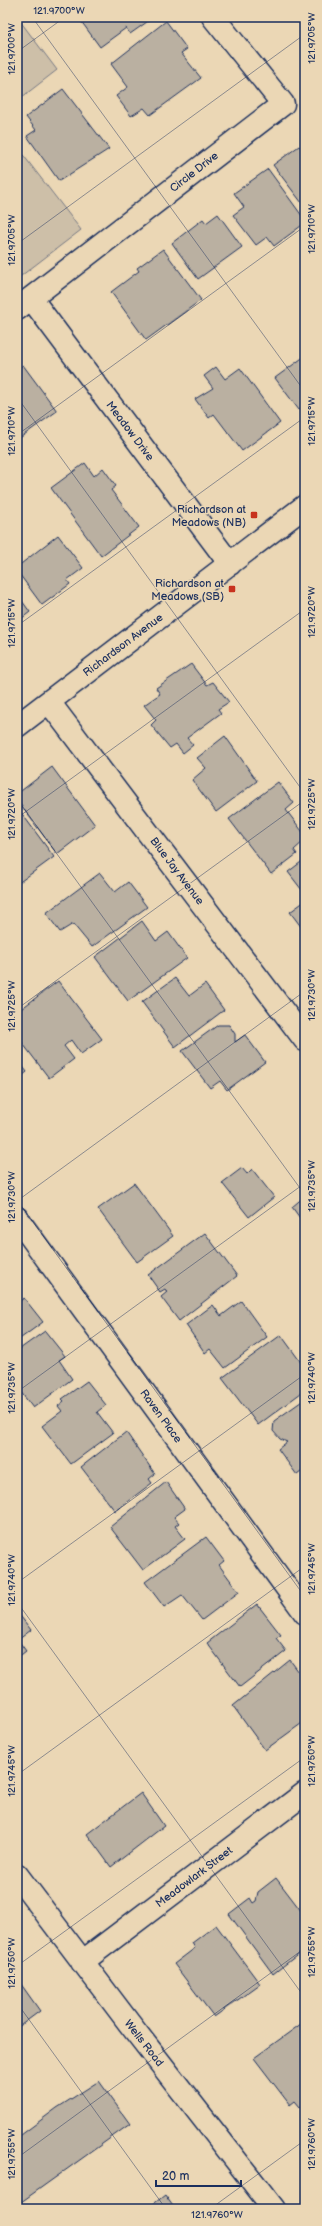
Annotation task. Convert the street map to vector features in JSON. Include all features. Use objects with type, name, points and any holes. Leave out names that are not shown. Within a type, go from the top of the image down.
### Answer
[{"type":"street","name":"Circle Drive","points":[[24,303],[283,104],[213,17]]},
{"type":"street","name":"Meadow Drive","points":[[24,303],[230,564]]},
{"type":"street","name":"Richardson Avenue","points":[[17,726],[305,506]]},
{"type":"street","name":"Blue Jay Avenue","points":[[49,702],[305,1040]]},
{"type":"street","name":"Raven Place","points":[[17,1218],[305,1613]]},
{"type":"street","name":"Meadowlark Street","points":[[82,1962],[305,1793]]},
{"type":"street","name":"Wells Road","points":[[17,1875],[82,1962],[274,2209]]},
{"type":"shaded area","points":[[17,17],[57,70],[17,101]]},
{"type":"shaded area","points":[[17,147],[81,230],[17,279]]},
{"type":"building","points":[[78,17],[154,17],[130,34],[126,28],[100,47]]},
{"type":"building","points":[[166,21],[187,49],[181,53],[201,78],[150,115],[144,108],[131,116],[116,96],[128,87],[111,64]]},
{"type":"building","points":[[63,89],[109,149],[59,181],[27,136],[36,130],[26,117]]},
{"type":"building","points":[[299,146],[301,148],[305,146],[305,207],[273,165]]},
{"type":"building","points":[[268,169],[305,220],[305,223],[274,246],[267,237],[256,245],[233,215],[244,207],[234,193]]},
{"type":"building","points":[[218,214],[242,247],[198,279],[172,243],[203,219],[206,223]]},
{"type":"building","points":[[163,249],[201,300],[146,340],[111,292],[139,271],[137,268]]},
{"type":"building","points":[[305,356],[305,405],[299,410],[275,378]]},
{"type":"building","points":[[23,365],[57,411],[17,440],[17,369]]},
{"type":"building","points":[[216,367],[225,379],[240,368],[280,423],[242,451],[214,414],[209,418],[195,399],[213,388],[204,376]]},
{"type":"building","points":[[85,463],[94,476],[103,468],[116,486],[111,490],[139,527],[101,556],[51,488]]},
{"type":"building","points":[[58,535],[83,568],[67,580],[70,584],[42,605],[17,571],[17,567]]},
{"type":"building","points":[[17,594],[30,612],[17,622]]},
{"type":"building","points":[[191,664],[207,685],[213,682],[229,702],[218,709],[221,713],[187,738],[193,745],[183,753],[176,744],[170,748],[151,725],[156,720],[144,705],[160,694],[156,688]]},
{"type":"building","points":[[225,736],[257,781],[216,812],[192,780],[206,768],[197,758]]},
{"type":"building","points":[[52,767],[95,825],[57,854],[17,800],[17,794]]},
{"type":"building","points":[[278,782],[294,803],[286,810],[305,835],[305,840],[294,850],[297,854],[271,874],[229,819]]},
{"type":"building","points":[[17,807],[54,857],[17,884]]},
{"type":"building","points":[[305,859],[305,894],[288,872]]},
{"type":"building","points":[[100,873],[115,892],[128,882],[147,907],[92,947],[73,924],[60,932],[46,913]]},
{"type":"building","points":[[305,901],[305,932],[290,912]]},
{"type":"building","points":[[142,921],[156,941],[168,932],[187,958],[128,1001],[95,957]]},
{"type":"building","points":[[175,978],[189,996],[205,984],[224,1010],[175,1047],[142,1002]]},
{"type":"building","points":[[58,981],[102,1039],[81,1054],[71,1040],[64,1046],[74,1059],[49,1078],[17,1036],[17,1012]]},
{"type":"building","points":[[218,1025],[229,1025],[235,1034],[235,1042],[245,1035],[265,1062],[227,1090],[220,1081],[210,1088],[182,1051]]},
{"type":"building","points":[[17,1059],[27,1072],[17,1080]]},
{"type":"building","points":[[242,1168],[247,1174],[252,1169],[274,1197],[249,1217],[222,1183]]},
{"type":"building","points":[[134,1183],[173,1236],[137,1262],[98,1209]]},
{"type":"building","points":[[305,1196],[305,1225],[292,1207]]},
{"type":"building","points":[[205,1233],[237,1276],[179,1321],[161,1297],[167,1292],[165,1289],[160,1292],[148,1275]]},
{"type":"building","points":[[24,1298],[43,1322],[17,1341],[17,1303]]},
{"type":"building","points":[[241,1301],[267,1337],[225,1368],[210,1349],[205,1353],[186,1325],[213,1305],[221,1316]]},
{"type":"building","points":[[45,1331],[65,1356],[59,1360],[72,1379],[33,1408],[17,1387],[17,1351]]},
{"type":"building","points":[[281,1335],[305,1368],[305,1390],[258,1425],[222,1378]]},
{"type":"building","points":[[87,1381],[106,1405],[97,1412],[113,1433],[71,1464],[42,1426],[62,1411],[58,1406],[64,1401],[62,1399]]},
{"type":"building","points":[[305,1399],[305,1469],[297,1475],[278,1449],[287,1442],[280,1439],[273,1431],[274,1421]]},
{"type":"building","points":[[126,1432],[155,1474],[149,1479],[152,1483],[115,1511],[81,1467]]},
{"type":"building","points":[[166,1482],[185,1509],[174,1517],[179,1523],[175,1526],[185,1539],[143,1570],[110,1527]]},
{"type":"building","points":[[206,1537],[224,1561],[219,1565],[239,1592],[202,1620],[182,1595],[164,1607],[145,1582]]},
{"type":"building","points":[[257,1604],[281,1635],[276,1638],[286,1651],[240,1687],[207,1643]]},
{"type":"building","points":[[18,1613],[31,1630],[18,1640],[26,1651],[17,1658]]},
{"type":"building","points":[[290,1660],[305,1680],[305,1721],[265,1750],[233,1706]]},
{"type":"building","points":[[141,1793],[164,1826],[111,1867],[87,1834]]},
{"type":"building","points":[[276,1878],[305,1916],[305,1949],[273,1974],[229,1914],[250,1898],[253,1903],[256,1901],[258,1892]]},
{"type":"building","points":[[216,1925],[260,1984],[214,2017],[174,1964],[195,1948],[192,1943]]},
{"type":"building","points":[[18,1980],[40,2011],[17,2028],[17,1981]]},
{"type":"building","points":[[305,2021],[305,2103],[300,2107],[295,2101],[290,2105],[254,2058]]},
{"type":"building","points":[[99,2081],[130,2124],[17,2205],[17,2138],[57,2108]]},
{"type":"building","points":[[165,2195],[175,2209],[147,2209]]},
{"type":"place","name":"Richardson at Meadows (NB)","points":[[254,515]]},
{"type":"place","name":"Richardson at Meadows (SB)","points":[[232,589]]}]
